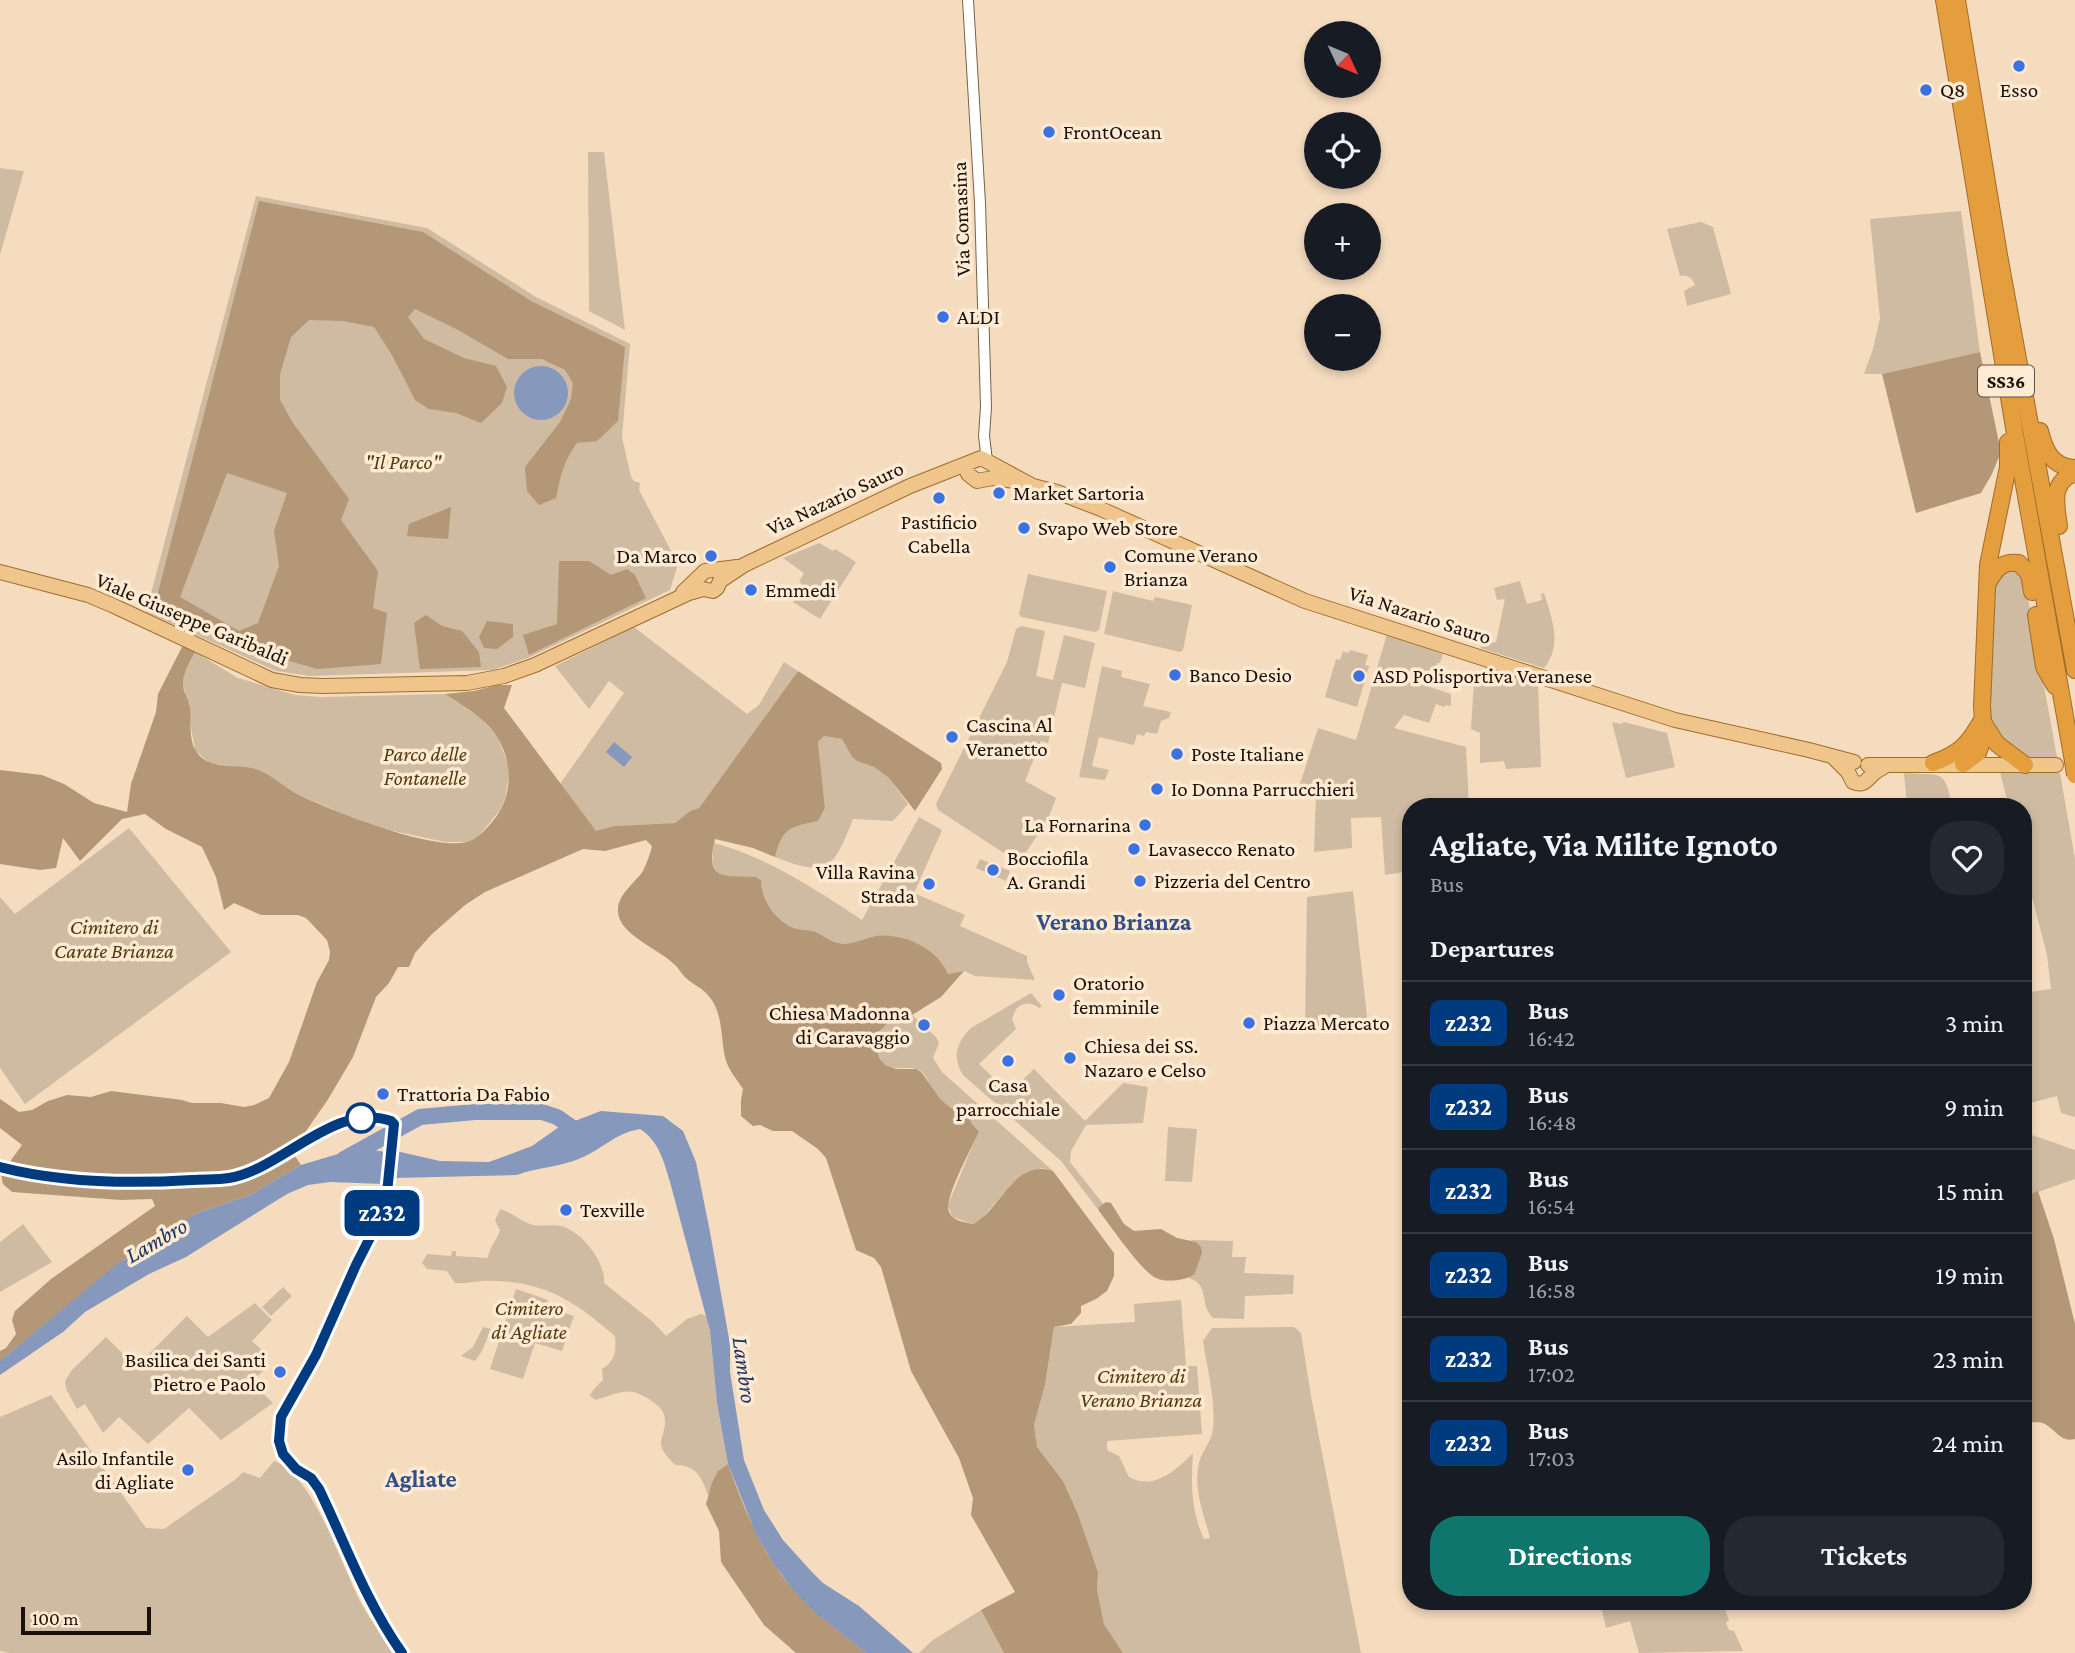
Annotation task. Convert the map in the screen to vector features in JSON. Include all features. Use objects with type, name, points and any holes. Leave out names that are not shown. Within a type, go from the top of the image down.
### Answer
[{"type":"highway","name":"SS36","points":[[1944,0],[1998,332],[2074,768]]},
{"type":"highway","name":"SS36","points":[[1957,0],[2005,287],[2075,670]]},
{"type":"highway","points":[[2005,287],[2019,311],[2044,446],[2060,466],[2075,471]]},
{"type":"highway","points":[[1971,762],[1983,744],[1988,565],[2009,459],[1999,374],[1998,332]]},
{"type":"highway","points":[[2062,594],[2066,570],[2055,496],[2060,483],[2075,471]]},
{"type":"highway","points":[[1988,583],[1997,569],[2008,562],[2019,563],[2025,567],[2029,574],[2044,667],[2061,693]]},
{"type":"highway","points":[[1933,763],[1954,754],[1971,740],[1982,720]]},
{"type":"highway","points":[[1982,720],[1997,744],[2025,765]]},
{"type":"highway","points":[[1971,740],[1971,762]]},
{"type":"main road","name":"Via Nazario Sauro","points":[[535,665],[701,584],[705,571],[717,576],[945,471],[978,464],[1101,509],[1312,603],[1675,720],[1832,757],[1860,769],[1933,763]]},
{"type":"main road","points":[[978,464],[974,480],[1002,479],[1033,486]]},
{"type":"main road","name":"Viale Giuseppe Garibaldi","points":[[0,572],[88,595],[272,680],[300,685],[467,683],[489,680],[535,665]]},
{"type":"main road","points":[[1933,763],[2056,765]]},
{"type":"street","name":"Via Comasina","points":[[968,0],[981,213],[986,407],[978,464]]},
{"type":"street","points":[[0,1167],[35,1176],[114,1181],[226,1178],[246,1174],[338,1123],[361,1118],[389,1119],[394,1124],[388,1184],[381,1216],[316,1355],[281,1417],[279,1441],[288,1461],[311,1478],[319,1489],[362,1587],[402,1653]]},
{"type":"green space","points":[[588,152],[604,152],[625,330],[589,311]]},
{"type":"green space","points":[[0,168],[24,171],[0,255]]},
{"type":"green space","name":"\"Il Parco\"","points":[[256,196],[427,228],[536,297],[630,344],[622,437],[631,477],[640,483],[639,490],[678,564],[670,590],[530,657],[493,670],[310,676],[276,671],[146,612]]},
{"type":"green space","points":[[1961,211],[1980,352],[1882,374],[1864,374],[1880,318],[1870,219]]},
{"type":"green space","points":[[1701,222],[1713,227],[1731,294],[1687,306],[1684,291],[1695,285],[1689,277],[1680,276],[1667,229]]},
{"type":"green space","points":[[819,543],[856,562],[820,619],[793,602],[803,585],[799,582],[804,573],[783,558]]},
{"type":"green space","points":[[2015,570],[2025,582],[2057,757],[2027,758],[2000,741],[1987,713],[1995,580],[2001,572]]},
{"type":"green space","points":[[1028,574],[1107,591],[1099,630],[1095,632],[1021,617],[1019,614]]},
{"type":"green space","points":[[1520,581],[1527,604],[1542,600],[1541,594],[1544,593],[1550,612],[1554,641],[1550,659],[1544,668],[1480,648],[1484,644],[1496,642],[1505,599],[1497,600],[1494,588]]},
{"type":"green space","points":[[1113,591],[1153,601],[1155,597],[1192,605],[1183,650],[1180,652],[1104,634]]},
{"type":"green space","points":[[1021,626],[1045,631],[1036,676],[1053,680],[1064,635],[1095,643],[1085,688],[1062,683],[1048,743],[1041,741],[1025,781],[1056,798],[1048,819],[1019,863],[938,810],[936,804],[1007,662],[1016,629]]},
{"type":"green space","points":[[634,627],[747,714],[759,705],[784,662],[798,671],[699,808],[690,811],[675,823],[615,826],[596,832],[560,784],[624,693],[609,681],[589,709],[555,666]]},
{"type":"green space","points":[[1387,634],[1443,654],[1440,663],[1437,663],[1436,672],[1425,674],[1421,684],[1451,694],[1451,706],[1436,704],[1429,723],[1404,715],[1394,728],[1466,747],[1469,798],[1402,798],[1402,872],[1385,875],[1381,817],[1351,818],[1352,848],[1314,852],[1316,794],[1299,787],[1318,728],[1356,740]]},
{"type":"green space","points":[[1350,650],[1368,655],[1365,665],[1369,666],[1357,707],[1325,697],[1336,659],[1340,660],[1343,651],[1348,653]]},
{"type":"green space","name":"Parco delle Fontanelle","points":[[195,652],[238,678],[295,695],[320,697],[445,694],[482,719],[498,738],[510,770],[500,810],[477,838],[468,842],[445,842],[375,827],[299,795],[258,770],[209,763],[195,750],[190,703],[182,684]]},
{"type":"green space","points":[[1102,666],[1122,671],[1121,677],[1150,684],[1143,706],[1171,712],[1169,718],[1161,721],[1157,734],[1137,734],[1134,745],[1099,737],[1092,766],[1109,770],[1105,780],[1079,777]]},
{"type":"green space","points":[[1486,667],[1538,684],[1541,767],[1506,769],[1504,761],[1480,763],[1480,733],[1471,729],[1474,681],[1477,673]]},
{"type":"green space","points":[[1612,722],[1624,722],[1667,733],[1675,767],[1626,778]]},
{"type":"green space","points":[[824,736],[842,739],[852,757],[874,767],[889,778],[908,804],[893,821],[853,819],[834,859],[827,865],[807,867],[775,857],[784,834],[818,821],[825,808],[818,742]]},
{"type":"green space","points":[[2000,772],[2060,773],[2075,859],[2075,1117],[2061,1113],[2057,1096],[2032,1102],[2032,992],[2051,989],[2047,955],[2032,897],[2032,798],[2007,798]]},
{"type":"green space","points":[[1904,773],[1939,776],[1947,785],[1950,798],[1906,798]]},
{"type":"green space","points":[[919,817],[942,830],[914,893],[965,915],[960,926],[1027,956],[1035,980],[975,976],[964,971],[948,974],[936,957],[927,950],[897,937],[876,936],[843,944],[813,931],[797,929],[783,922],[772,910],[758,877],[722,875],[714,866],[714,843],[773,866],[862,920]]},
{"type":"green space","name":"Cimitero di Carate Brianza","points":[[129,828],[231,952],[25,1104],[0,1068],[0,897],[15,914]]},
{"type":"green space","name":"Bocciofila A. Grandi","points":[[980,859],[1010,871],[1006,881],[976,868]]},
{"type":"green space","points":[[1353,891],[1368,1025],[1305,1027],[1307,897]]},
{"type":"green space","points":[[1031,993],[1042,1006],[1039,1008],[1027,1004],[1016,1009],[1012,1019],[1016,1029],[979,1064],[1009,1093],[1034,1069],[1085,1121],[1123,1083],[1148,1087],[1143,1123],[1086,1125],[1071,1151],[1070,1162],[1104,1205],[1099,1207],[1099,1211],[1061,1161],[963,1075],[958,1062],[957,1050],[971,1028]]},
{"type":"green space","points":[[912,1015],[936,1037],[939,1043],[933,1058],[942,1072],[1053,1171],[1042,1168],[1013,1183],[980,1220],[973,1224],[952,1217],[948,1205],[979,1130],[968,1115],[949,1106],[937,1096],[922,1072],[889,1067],[878,1055],[877,1041],[886,1022],[893,1017]]},
{"type":"green space","points":[[1168,1127],[1197,1129],[1192,1182],[1165,1181]]},
{"type":"green space","points":[[2032,1135],[2075,1150],[2075,1179],[2032,1194]]},
{"type":"green space","points":[[500,1209],[529,1224],[561,1226],[577,1234],[597,1257],[604,1283],[653,1322],[666,1336],[687,1319],[701,1314],[706,1316],[728,1464],[718,1471],[708,1495],[703,1482],[693,1469],[675,1465],[663,1451],[661,1442],[665,1417],[657,1405],[638,1393],[631,1392],[596,1400],[590,1396],[603,1380],[602,1369],[613,1359],[615,1351],[615,1336],[601,1324],[573,1304],[544,1290],[512,1282],[455,1283],[447,1271],[427,1269],[422,1263],[427,1254],[451,1256],[452,1251],[456,1251],[456,1256],[488,1258],[500,1230],[495,1221]]},
{"type":"green space","points":[[23,1224],[52,1262],[0,1292],[0,1242]]},
{"type":"green space","points":[[1190,1240],[1233,1241],[1232,1257],[1246,1257],[1244,1273],[1294,1275],[1293,1294],[1245,1296],[1244,1319],[1213,1318],[1206,1307],[1200,1285],[1188,1278],[1194,1275],[1196,1242]]},
{"type":"green space","points":[[283,1287],[292,1296],[271,1316],[262,1307]]},
{"type":"green space","name":"Cimitero di Agliate","points":[[516,1289],[548,1300],[546,1307],[574,1316],[562,1351],[535,1343],[523,1379],[490,1369]]},
{"type":"green space","name":"Cimitero di Verano Brianza","points":[[1181,1300],[1186,1366],[1197,1366],[1202,1434],[1107,1441],[1107,1450],[1119,1456],[1129,1477],[1147,1482],[1172,1472],[1193,1453],[1194,1508],[1204,1539],[1210,1538],[1197,1482],[1199,1463],[1211,1438],[1214,1417],[1203,1341],[1212,1328],[1294,1327],[1301,1333],[1361,1653],[1123,1653],[1104,1624],[1097,1589],[1098,1572],[1078,1514],[1063,1481],[1037,1447],[1034,1425],[1045,1385],[1054,1327],[1135,1322],[1134,1304]]},
{"type":"green space","points":[[255,1303],[272,1320],[252,1341],[265,1353],[256,1363],[264,1370],[251,1382],[273,1403],[221,1440],[189,1408],[148,1444],[119,1417],[103,1433],[85,1404],[77,1409],[66,1389],[65,1381],[72,1370],[106,1337],[136,1367],[187,1316],[208,1337]]},
{"type":"green space","points":[[483,1327],[491,1329],[475,1361],[461,1356],[473,1347]]},
{"type":"green space","points":[[51,1395],[146,1528],[164,1529],[243,1472],[260,1478],[274,1461],[288,1469],[314,1502],[361,1603],[396,1653],[0,1651],[0,1417]]},
{"type":"green space","points":[[981,1610],[1004,1653],[919,1653],[933,1640]]},
{"type":"green space","points":[[1602,1610],[1725,1610],[1729,1630],[1734,1631],[1743,1651],[1639,1653],[1630,1621],[1606,1628]]},
{"type":"shaded area","points":[[259,201],[423,232],[531,301],[625,347],[618,421],[597,441],[577,443],[563,469],[556,498],[539,505],[527,491],[525,467],[560,422],[571,399],[573,383],[565,370],[542,359],[508,359],[415,309],[408,317],[424,339],[464,358],[496,366],[507,387],[502,403],[481,423],[456,413],[429,409],[415,400],[374,327],[343,321],[309,320],[291,337],[280,374],[280,400],[293,423],[349,499],[341,520],[378,571],[373,608],[387,613],[381,664],[317,669],[248,649],[154,608]],"holes":[[[227,473],[287,493],[274,531],[279,566],[258,623],[239,631],[180,597]]]},
{"type":"shaded area","points":[[1980,352],[2001,452],[1981,493],[1916,513],[1882,374]]},
{"type":"shaded area","points":[[451,507],[448,539],[407,536],[409,524]]},
{"type":"shaded area","points":[[559,561],[589,561],[611,575],[627,569],[635,575],[646,598],[529,655],[523,635],[557,624]]},
{"type":"shaded area","points":[[426,615],[442,626],[462,631],[479,652],[481,667],[420,669],[414,623]]},
{"type":"shaded area","points":[[487,621],[513,624],[513,637],[497,649],[484,648],[479,637]]},
{"type":"shaded area","points":[[183,645],[195,652],[186,670],[183,685],[189,702],[193,744],[200,756],[215,764],[258,770],[299,795],[335,810],[382,828],[430,841],[451,843],[471,840],[488,826],[504,802],[509,776],[504,750],[498,738],[480,718],[445,694],[497,685],[512,685],[504,708],[596,831],[615,826],[675,823],[690,811],[699,808],[798,671],[941,763],[942,769],[915,811],[889,778],[874,767],[852,757],[842,739],[824,736],[818,742],[825,808],[818,821],[800,825],[784,834],[775,857],[753,848],[715,839],[712,863],[720,874],[757,877],[761,880],[764,895],[772,910],[783,922],[797,929],[813,931],[843,944],[876,936],[897,937],[928,950],[948,974],[964,971],[941,997],[912,1015],[891,1019],[879,1032],[876,1047],[879,1058],[885,1065],[896,1069],[917,1069],[922,1073],[940,1099],[968,1115],[979,1131],[950,1196],[949,1212],[959,1221],[973,1224],[992,1208],[1018,1178],[1040,1169],[1053,1171],[1114,1253],[1114,1276],[1107,1291],[1081,1306],[1081,1313],[1071,1324],[1054,1327],[1045,1385],[1034,1425],[1037,1447],[1063,1481],[1078,1514],[1098,1572],[1097,1589],[1104,1624],[1123,1653],[1004,1653],[981,1610],[1015,1592],[971,1515],[973,1498],[959,1458],[911,1371],[881,1267],[874,1258],[856,1250],[826,1158],[792,1131],[773,1131],[760,1125],[753,1126],[741,1116],[743,1089],[726,1062],[720,1023],[711,999],[667,958],[632,934],[620,919],[620,900],[643,871],[652,846],[646,840],[605,851],[583,849],[485,892],[465,905],[431,935],[415,953],[409,967],[398,967],[389,983],[376,997],[353,1057],[299,1141],[295,1156],[301,1165],[250,1195],[197,1213],[166,1235],[135,1251],[0,1361],[0,1351],[6,1348],[16,1334],[12,1320],[15,1311],[51,1279],[155,1206],[152,1199],[121,1200],[12,1192],[3,1184],[1,1174],[22,1145],[0,1128],[0,1099],[19,1112],[32,1110],[67,1095],[91,1097],[111,1091],[192,1103],[221,1103],[244,1107],[254,1105],[269,1098],[289,1062],[317,982],[329,960],[327,940],[306,918],[298,915],[261,915],[234,903],[224,910],[216,877],[202,847],[166,829],[145,814],[122,819],[80,861],[63,838],[56,868],[40,870],[0,864],[0,770],[42,775],[64,784],[94,803],[127,812],[131,784],[156,712],[158,694]]},
{"type":"shaded area","points":[[2038,1191],[2054,1239],[2075,1324],[2075,1439],[2070,1440],[2062,1438],[2045,1424],[2032,1422],[2032,1193]]},
{"type":"shaded area","points":[[1106,1202],[1111,1203],[1124,1224],[1134,1231],[1161,1229],[1177,1238],[1196,1242],[1202,1253],[1194,1275],[1170,1281],[1160,1280],[1150,1274],[1099,1211],[1099,1207]]},
{"type":"shaded area","points":[[728,1464],[756,1532],[784,1578],[812,1608],[866,1653],[796,1653],[764,1625],[721,1562],[719,1531],[706,1504],[718,1471]]},
{"type":"water","points":[[541,366],[560,374],[568,393],[560,412],[541,420],[522,412],[514,393],[522,374]]},
{"type":"water","points":[[614,742],[632,757],[624,767],[606,752]]},
{"type":"water","points":[[601,1111],[663,1116],[683,1131],[696,1162],[710,1232],[730,1344],[730,1372],[744,1460],[764,1510],[783,1540],[823,1583],[859,1606],[913,1653],[866,1653],[817,1614],[794,1591],[755,1532],[728,1464],[717,1403],[710,1331],[670,1182],[660,1152],[646,1134],[640,1129],[631,1131],[573,1161],[517,1175],[394,1178],[396,1151],[440,1161],[489,1162],[532,1146],[559,1127]]},
{"type":"water","points":[[358,1148],[386,1152],[383,1184],[330,1182],[308,1185],[287,1194],[186,1257],[149,1274],[85,1312],[63,1332],[0,1375],[0,1361],[116,1265],[197,1213],[250,1195],[301,1165]]},
{"type":"waterway","name":"Lambro","points":[[344,1159],[420,1117],[475,1112],[542,1112],[557,1117],[580,1133]]},
{"type":"bus line","name":"z232","points":[[0,1167],[35,1176],[114,1181],[226,1178],[246,1174],[338,1123],[361,1118],[389,1119],[394,1124],[387,1193],[381,1216],[316,1355],[298,1390],[286,1406],[281,1417],[279,1435],[280,1448],[288,1461],[311,1478],[319,1489],[362,1587],[402,1653]]},
{"type":"place","name":"Esso","points":[[2019,66]]},
{"type":"place","name":"Q8","points":[[1926,90]]},
{"type":"place","name":"FrontOcean","points":[[1049,132]]},
{"type":"place","name":"ALDI","points":[[943,317]]},
{"type":"place","name":"Market Sartoria","points":[[999,493]]},
{"type":"place","name":"Pastificio Cabella","points":[[939,498]]},
{"type":"place","name":"Svapo Web Store","points":[[1024,528]]},
{"type":"place","name":"Da Marco","points":[[711,556]]},
{"type":"place","name":"Comune Verano Brianza","points":[[1110,567]]},
{"type":"place","name":"Emmedi","points":[[751,590]]},
{"type":"place","name":"Banco Desio","points":[[1175,675]]},
{"type":"place","name":"ASD Polisportiva Veranese","points":[[1359,676]]},
{"type":"place","name":"Cascina Al Veranetto","points":[[952,737]]},
{"type":"place","name":"Poste Italiane","points":[[1177,754]]},
{"type":"place","name":"Io Donna Parrucchieri","points":[[1157,789]]},
{"type":"place","name":"La Fornarina","points":[[1145,825]]},
{"type":"place","name":"Lavasecco Renato","points":[[1134,849]]},
{"type":"place","name":"Bocciofila A. Grandi","points":[[993,870]]},
{"type":"place","name":"Pizzeria del Centro","points":[[1140,881]]},
{"type":"place","name":"Villa Ravina Strada","points":[[929,884]]},
{"type":"place","name":"Oratorio femminile","points":[[1059,995]]},
{"type":"place","name":"Piazza Mercato","points":[[1249,1023]]},
{"type":"place","name":"Chiesa Madonna di Caravaggio","points":[[924,1025]]},
{"type":"place","name":"Chiesa dei SS. Nazaro e Celso","points":[[1070,1058]]},
{"type":"place","name":"Casa parrocchiale","points":[[1008,1061]]},
{"type":"place","name":"Trattoria Da Fabio","points":[[383,1094]]},
{"type":"place","name":"Texville","points":[[566,1210]]},
{"type":"place","name":"Basilica dei Santi Pietro e Paolo","points":[[280,1372]]},
{"type":"place","name":"Asilo Infantile di Agliate","points":[[188,1470]]},
{"type":"district","name":"Verano Brianza","points":[[1114,921]]},
{"type":"district","name":"Agliate","points":[[421,1478]]}]
